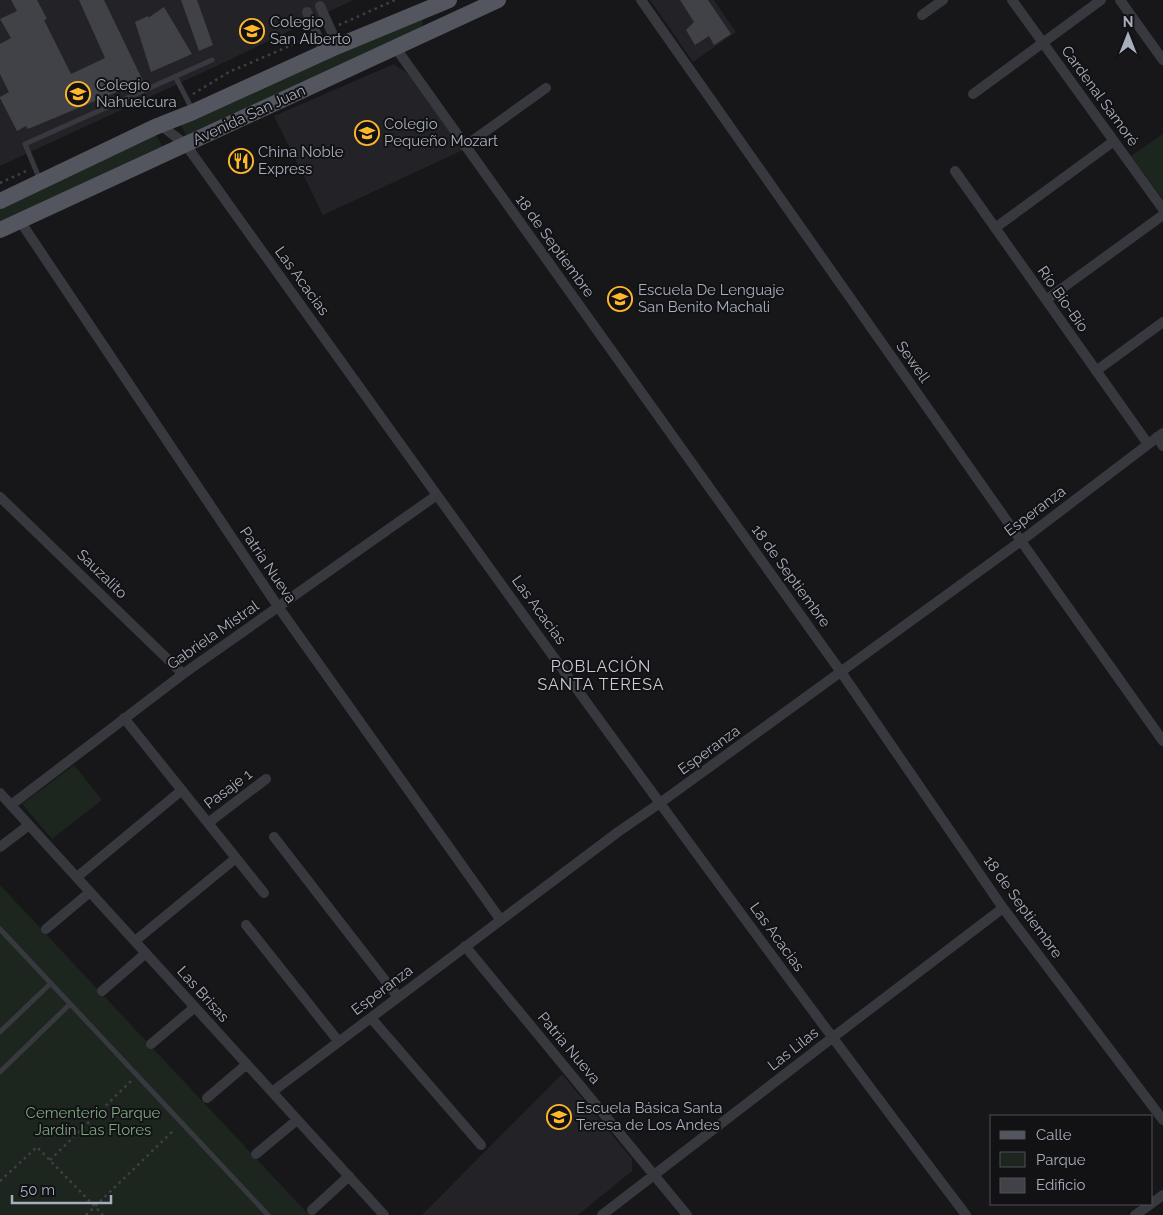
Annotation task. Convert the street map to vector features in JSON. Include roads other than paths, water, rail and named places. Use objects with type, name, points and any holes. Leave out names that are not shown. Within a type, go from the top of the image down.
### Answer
[{"type":"main road","name":"Avenida San Juan","points":[[0,230],[498,0]]},
{"type":"main road","name":"Avenida San Juan","points":[[0,201],[37,174],[155,127],[189,105],[444,2]]},
{"type":"main road","points":[[444,2],[447,23]]},
{"type":"street","name":"Sewell","points":[[641,0],[1163,740]]},
{"type":"street","points":[[922,15],[943,0]]},
{"type":"street","name":"Cardenal Samoré","points":[[1012,0],[1163,209]]},
{"type":"street","points":[[973,94],[1101,0]]},
{"type":"street","points":[[1120,0],[1163,60]]},
{"type":"street","points":[[320,6],[331,29],[331,49]]},
{"type":"street","points":[[307,12],[316,35],[331,49]]},
{"type":"street","name":"18 de Septiembre","points":[[395,47],[842,672],[1003,908],[1163,1120]]},
{"type":"street","points":[[465,146],[546,88]]},
{"type":"street","name":"Las Acacias","points":[[155,127],[162,126],[186,145],[660,803],[832,1038],[966,1215]]},
{"type":"street","points":[[995,228],[1114,141]]},
{"type":"street","name":"Río Bío-Bío","points":[[955,171],[1148,444]]},
{"type":"street","points":[[1046,300],[1163,215]]},
{"type":"street","name":"Patria Nueva","points":[[20,221],[279,608],[500,919]]},
{"type":"street","points":[[1096,370],[1163,322]]},
{"type":"street","name":"Esperanza","points":[[272,1092],[618,832],[1021,541],[1148,444],[1161,438]]},
{"type":"street","name":"Gabriela Mistral","points":[[11,805],[183,674],[437,495]]},
{"type":"street","name":"Sauzalito","points":[[0,496],[183,674]]},
{"type":"street","points":[[124,718],[264,893]]},
{"type":"street","name":"Pasaje 1","points":[[208,823],[266,779]]},
{"type":"street","points":[[77,877],[182,790]]},
{"type":"street","name":"Las Brisas","points":[[0,793],[384,1215]]},
{"type":"street","points":[[0,847],[29,824]]},
{"type":"street","points":[[274,837],[398,997]]},
{"type":"street","points":[[135,941],[236,858]]},
{"type":"street","points":[[46,929],[90,892]]},
{"type":"street","name":"Las Lilas","points":[[602,1215],[1003,908]]},
{"type":"street","points":[[246,925],[339,1042]]},
{"type":"street","name":"Patria Nueva","points":[[465,946],[687,1215]]},
{"type":"street","points":[[102,991],[146,953]]},
{"type":"street","points":[[151,1044],[195,1007]]},
{"type":"street","points":[[372,1018],[481,1145]]},
{"type":"street","points":[[207,1098],[247,1064]]},
{"type":"street","points":[[256,1154],[298,1120]]},
{"type":"street","points":[[312,1210],[349,1176]]},
{"type":"street","points":[[1135,1215],[1148,1205]]},
{"type":"lane","points":[[37,174],[25,144],[212,60]]},
{"type":"lane","points":[[175,76],[189,105]]},
{"type":"lane","points":[[0,929],[268,1215]]},
{"type":"lane","points":[[0,1032],[51,983]]},
{"type":"lane","points":[[0,1072],[70,1004]]},
{"type":"place","name":"Colegio San Alberto","points":[[252,31]]},
{"type":"place","name":"Colegio Nahuelcura","points":[[78,94]]},
{"type":"place","name":"Colegio Pequeño Mozart","points":[[367,133]]},
{"type":"place","name":"China Noble Express","points":[[241,161]]},
{"type":"place","name":"Escuela De Lenguaje San Benito Machali","points":[[620,299]]},
{"type":"place","name":"Escuela Básica Santa Teresa de Los Andes","points":[[559,1117]]},
{"type":"district","name":"POBLACIÓN SANTA TERESA","points":[[601,675]]},
{"type":"park label","name":"Cementerio Parque Jardín Las Flores","points":[[93,1122]]}]
